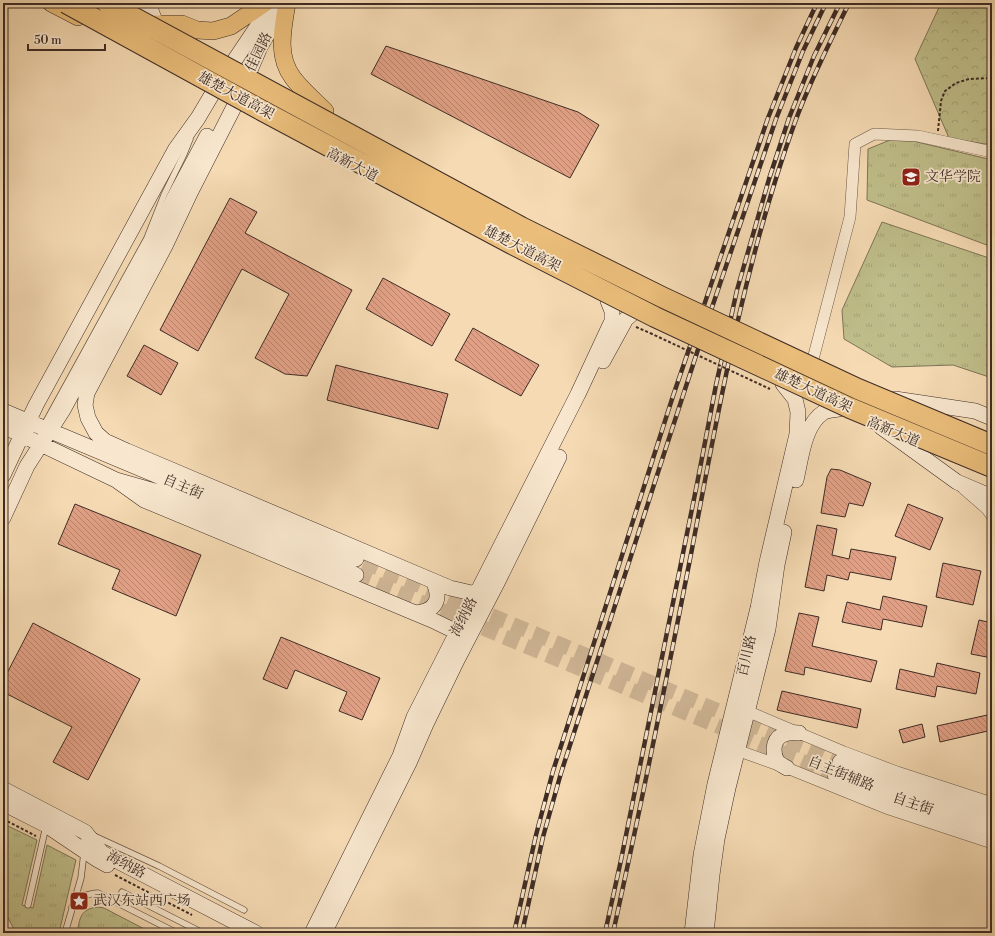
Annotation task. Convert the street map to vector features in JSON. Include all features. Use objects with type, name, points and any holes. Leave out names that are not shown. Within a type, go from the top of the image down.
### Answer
[{"type":"highway","name":"雄楚大道高架","points":[[66,3],[512,244],[655,317],[850,408],[992,467]]},
{"type":"highway","name":"雄楚大道高架","points":[[107,3],[521,227],[662,298],[858,390],[992,445]]},
{"type":"highway","points":[[917,414],[992,439]]},
{"type":"main road","name":"高新大道","points":[[51,3],[608,301],[632,319],[652,329]]},
{"type":"main road","points":[[117,3],[275,88],[325,111],[392,146],[438,176],[523,222],[667,294]]},
{"type":"main road","points":[[143,3],[150,8],[156,24]]},
{"type":"main road","points":[[156,24],[182,24],[197,30],[213,31],[231,26],[265,3]]},
{"type":"main road","name":"佳园路","points":[[29,421],[175,150],[198,118],[214,91],[273,3]]},
{"type":"main road","name":"佳园路","points":[[127,451],[105,441],[96,433],[88,418],[85,405],[87,393],[165,246],[221,130],[236,103],[260,48],[286,3]]},
{"type":"main road","points":[[286,3],[282,44],[283,54],[288,70],[299,86],[325,111]]},
{"type":"main road","points":[[3,475],[63,410],[147,256],[174,198],[212,126],[236,103]]},
{"type":"main road","points":[[425,204],[415,188],[415,181],[421,176],[438,176]]},
{"type":"main road","name":"海纳路","points":[[482,596],[612,320],[612,311],[608,301]]},
{"type":"main road","name":"海纳路","points":[[312,933],[400,756],[414,717],[462,635],[585,404],[603,361],[626,319],[632,319]]},
{"type":"main road","points":[[786,350],[861,385],[992,439]]},
{"type":"main road","name":"高新大道","points":[[776,384],[839,408],[992,474]]},
{"type":"main road","name":"百川路","points":[[741,709],[767,562],[798,424],[798,412],[795,400],[776,384]]},
{"type":"main road","points":[[895,399],[975,411],[992,418]]},
{"type":"main road","name":"百川路","points":[[692,933],[701,856],[715,784],[731,748],[741,709],[768,629],[777,565],[809,429],[817,417],[825,411],[839,408]]},
{"type":"main road","name":"自主街","points":[[3,411],[29,421],[36,439],[116,480],[172,496],[360,569],[175,484],[36,439],[3,426]]},
{"type":"main road","points":[[881,427],[957,482],[992,497]]},
{"type":"main road","points":[[3,518],[27,466],[36,439]]},
{"type":"main road","points":[[127,451],[175,484]]},
{"type":"main road","points":[[127,451],[450,588],[482,596]]},
{"type":"main road","points":[[116,480],[144,500],[416,613],[462,635]]},
{"type":"main road","points":[[416,613],[425,612],[431,609],[435,603],[437,589],[433,580]]},
{"type":"main road","name":"海纳路","points":[[324,933],[409,763],[462,635]]},
{"type":"main road","points":[[787,768],[776,760],[774,745],[776,739],[782,734],[788,732],[799,733]]},
{"type":"main road","name":"百川路","points":[[706,933],[712,875],[728,788],[731,748]]},
{"type":"main road","name":"自主街","points":[[992,816],[893,783],[838,769],[890,796],[992,830]]},
{"type":"main road","name":"海纳路","points":[[3,789],[85,832],[102,853],[256,933]]},
{"type":"main road","name":"海纳路","points":[[3,803],[42,831],[84,850],[98,860],[239,933]]},
{"type":"street","points":[[812,363],[850,217],[855,144],[874,134],[918,136],[992,152]]},
{"type":"street","points":[[957,482],[987,508],[992,516]]},
{"type":"street","name":"自主街辅路","points":[[741,709],[897,772],[992,803]]},
{"type":"street","name":"自主街辅路","points":[[731,748],[787,768],[886,808],[992,843]]},
{"type":"lane","points":[[3,503],[36,439],[147,238],[198,118]]},
{"type":"lane","points":[[28,905],[42,831]]},
{"type":"lane","points":[[85,832],[159,866],[244,910]]},
{"type":"lane","points":[[65,933],[81,878],[84,850]]},
{"type":"lane","points":[[122,892],[202,933]]},
{"type":"lane","points":[[72,907],[81,897],[88,893],[98,893],[176,933]]},
{"type":"path","points":[[937,140],[941,100],[945,90],[956,83],[969,79],[992,78]]},
{"type":"path","points":[[632,319],[776,384]]},
{"type":"path","points":[[3,819],[42,831]]},
{"type":"path","points":[[113,875],[198,918]]},
{"type":"green space","points":[[941,3],[992,3],[992,143],[985,144],[949,138],[915,59]]},
{"type":"green space","points":[[890,140],[913,141],[992,159],[992,247],[867,200],[868,149]]},
{"type":"green space","points":[[882,222],[992,259],[992,378],[953,365],[892,367],[844,339],[842,310]]},
{"type":"green space","points":[[6,825],[37,840],[22,905],[33,908],[47,845],[76,860],[59,933],[16,933],[3,908],[3,829]]},
{"type":"green space","points":[[98,907],[104,908],[152,933],[77,933],[80,919],[84,912]]},
{"type":"building","points":[[386,46],[578,112],[599,125],[570,178],[371,74]]},
{"type":"building","points":[[230,198],[257,212],[245,233],[352,290],[307,376],[285,374],[255,358],[289,294],[242,269],[198,351],[160,330]]},
{"type":"building","points":[[383,278],[450,314],[432,346],[366,309]]},
{"type":"building","points":[[473,328],[539,365],[521,396],[455,360]]},
{"type":"building","points":[[144,345],[178,363],[161,395],[127,376]]},
{"type":"building","points":[[336,365],[448,394],[438,429],[327,400]]},
{"type":"building","points":[[831,469],[840,470],[871,483],[863,506],[849,503],[845,517],[821,513],[827,477]]},
{"type":"building","points":[[75,504],[201,555],[176,616],[112,589],[120,570],[58,544]]},
{"type":"building","points":[[908,504],[943,518],[930,550],[895,536]]},
{"type":"building","points":[[817,525],[837,529],[832,555],[849,559],[851,549],[896,557],[891,580],[850,572],[848,580],[827,575],[824,591],[805,587]]},
{"type":"building","points":[[943,563],[981,571],[973,605],[936,597]]},
{"type":"building","points":[[883,596],[927,606],[922,627],[883,619],[881,630],[842,622],[847,602],[880,610]]},
{"type":"building","points":[[799,613],[819,617],[812,646],[877,661],[871,682],[805,667],[804,675],[785,671]]},
{"type":"building","points":[[979,620],[992,623],[992,658],[971,654]]},
{"type":"building","points":[[33,623],[140,679],[88,780],[53,762],[72,727],[3,692],[3,681]]},
{"type":"building","points":[[281,637],[380,678],[362,720],[339,711],[347,692],[295,670],[287,689],[263,679]]},
{"type":"building","points":[[937,663],[980,673],[976,694],[937,686],[935,697],[896,689],[900,669],[934,677]]},
{"type":"building","points":[[782,691],[861,709],[857,728],[777,710]]},
{"type":"building","points":[[992,714],[992,730],[940,742],[937,726]]},
{"type":"building","points":[[922,724],[925,737],[903,743],[899,730]]},
{"type":"tunnel","points":[[364,562],[840,762]]},
{"type":"tunnel","points":[[356,575],[835,775]]},
{"type":"railway","points":[[514,933],[536,835],[553,771],[673,396],[768,118],[796,48],[817,3]]},
{"type":"railway","points":[[522,933],[543,837],[561,773],[705,328],[776,119],[803,51],[826,3]]},
{"type":"railway","points":[[605,933],[716,385],[737,290],[769,179],[789,118],[814,56],[840,3]]},
{"type":"railway","points":[[613,933],[634,837],[723,387],[748,280],[777,174],[795,122],[814,77],[849,3]]},
{"type":"place","name":"文华学院","points":[[911,177]]},
{"type":"place","name":"武汉东站西广场","points":[[79,901]]}]
